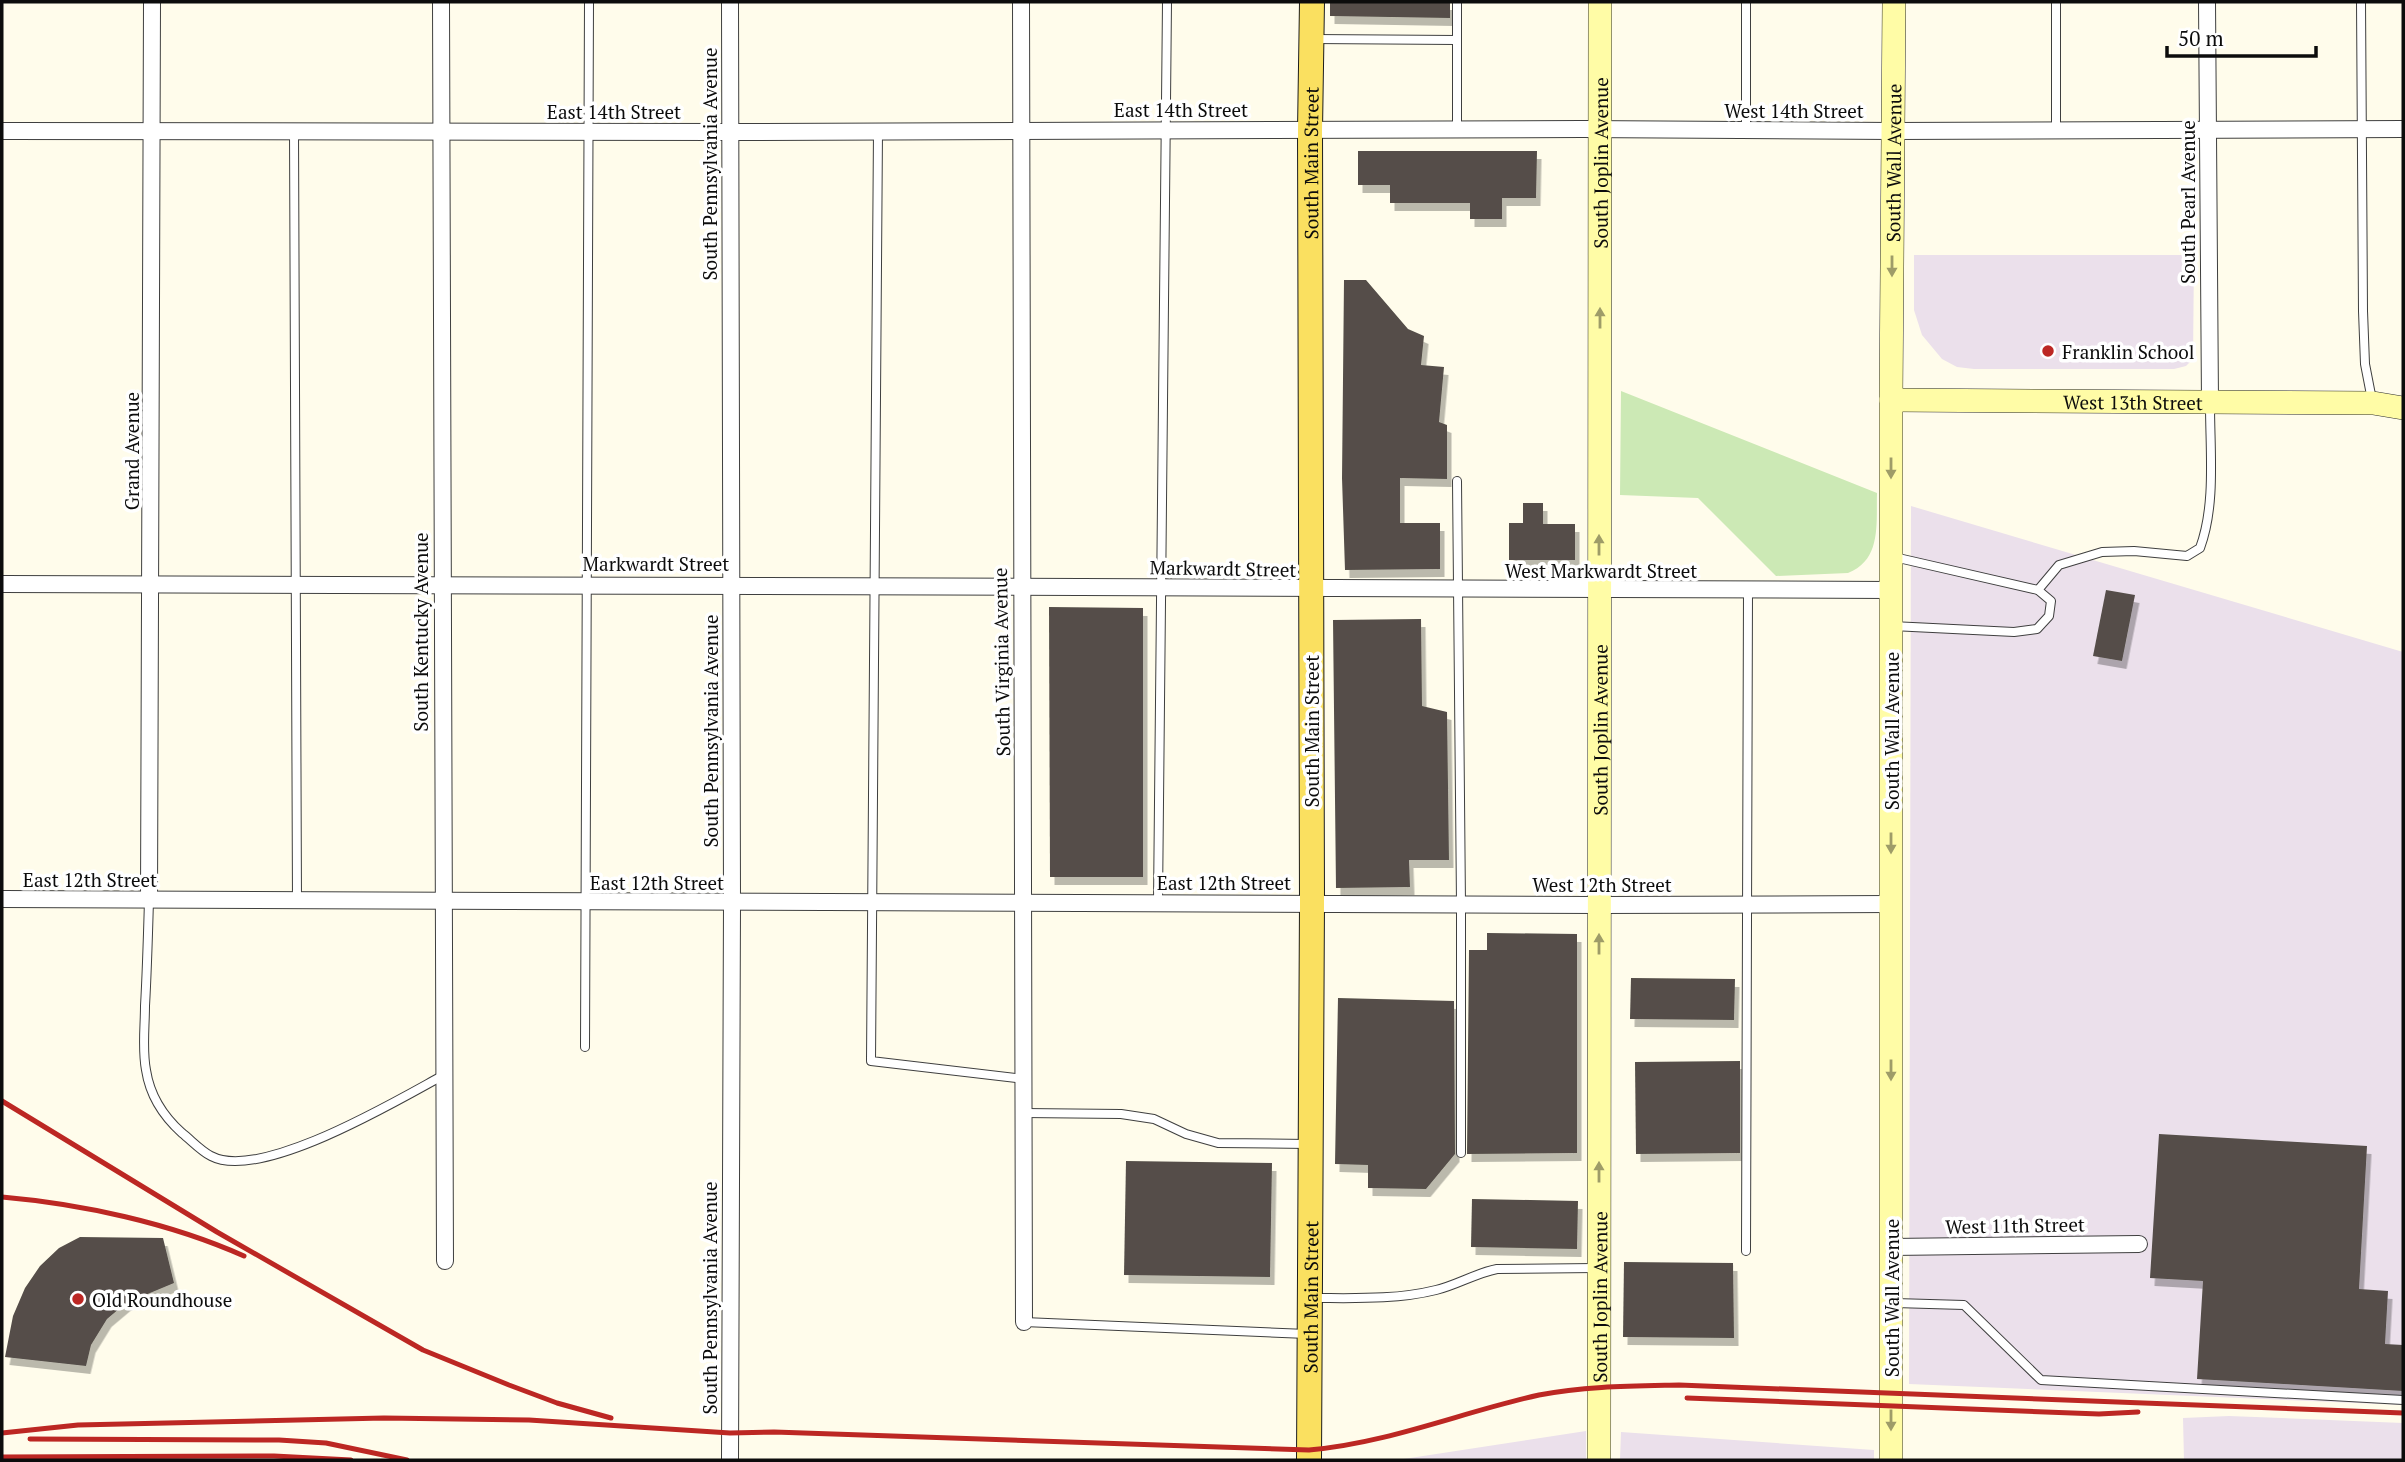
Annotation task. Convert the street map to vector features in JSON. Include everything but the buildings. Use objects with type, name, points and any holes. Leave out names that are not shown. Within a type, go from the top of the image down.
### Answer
[{"type":"main road","name":"South Main Street","points":[[1309,1460],[1312,2]]},
{"type":"street","name":"Grand Avenue","points":[[149,900],[152,2]]},
{"type":"street","name":"South Kentucky Avenue","points":[[441,2],[444,1261]]},
{"type":"street","name":"South Pennsylvania Avenue","points":[[730,2],[730,1460]]},
{"type":"street","name":"South Virginia Avenue","points":[[1021,2],[1020,587],[1024,902],[1024,1322]]},
{"type":"street","name":"South Joplin Avenue","points":[[1599,1460],[1600,2]]},
{"type":"street","name":"South Wall Avenue","points":[[1891,1460],[1891,400],[1894,2]]},
{"type":"street","name":"South Pearl Avenue","points":[[2207,2],[2210,402]]},
{"type":"street","name":"East 14th Street","points":[[2,131],[1310,130]]},
{"type":"street","name":"West 14th Street","points":[[1310,130],[2403,130]]},
{"type":"street","name":"West 13th Street","points":[[2373,403],[2403,398]]},
{"type":"street","name":"West 13th Street","points":[[1891,400],[2373,403],[2403,408]]},
{"type":"street","name":"Markwardt Street","points":[[2,584],[441,583],[1310,590]]},
{"type":"street","name":"West Markwardt Street","points":[[1310,590],[1891,590]]},
{"type":"street","name":"East 12th Street","points":[[2,899],[585,903],[1312,903]]},
{"type":"street","name":"West 12th Street","points":[[1312,903],[1891,904]]},
{"type":"street","name":"West 11th Street","points":[[1891,1247],[2139,1244]]},
{"type":"lane","points":[[585,1047],[589,2]]},
{"type":"lane","points":[[1158,902],[1167,2]]},
{"type":"lane","points":[[1457,2],[1457,130]]},
{"type":"lane","points":[[1746,2],[1746,130]]},
{"type":"lane","points":[[2056,2],[2056,130]]},
{"type":"lane","points":[[2361,2],[2365,365],[2373,403]]},
{"type":"lane","points":[[1312,39],[1457,40]]},
{"type":"lane","points":[[294,131],[297,901]]},
{"type":"lane","points":[[878,131],[872,1060],[1024,1079]]},
{"type":"lane","points":[[2038,590],[2059,565],[2102,552],[2134,551],[2187,555],[2200,548],[2206,532],[2210,476],[2210,402]]},
{"type":"lane","points":[[1457,481],[1461,1153]]},
{"type":"lane","points":[[1891,556],[2038,590],[2051,601],[2049,616],[2037,629],[2014,632],[1891,626]]},
{"type":"lane","points":[[1746,1251],[1748,590]]},
{"type":"lane","points":[[149,900],[144,1050],[151,1091],[172,1124],[212,1157],[229,1161],[253,1160],[285,1152],[350,1124],[442,1076]]},
{"type":"lane","points":[[1024,1113],[1121,1114],[1154,1119],[1186,1134],[1218,1143],[1311,1144]]},
{"type":"lane","points":[[1310,1298],[1416,1295],[1440,1290],[1482,1272],[1497,1269],[1599,1268]]},
{"type":"lane","points":[[1892,1303],[1964,1305],[2041,1380],[2403,1400]]},
{"type":"lane","points":[[1024,1322],[1310,1334]]},
{"type":"shaded area","points":[[1914,255],[2194,255],[2193,359],[2186,366],[2174,369],[1957,367],[1942,359],[1922,335],[1914,310]]},
{"type":"shaded area","points":[[1911,506],[2403,652],[2403,1405],[1909,1384]]},
{"type":"shaded area","points":[[2229,1416],[2403,1423],[2403,1460],[2184,1460],[2183,1418]]},
{"type":"shaded area","points":[[1586,1431],[1586,1460],[1397,1460]]},
{"type":"shaded area","points":[[1621,1432],[1874,1450],[1874,1460],[1620,1460]]},
{"type":"green space","points":[[1621,391],[1877,493],[1875,539],[1867,559],[1848,573],[1776,576],[1698,498],[1620,495]]},
{"type":"railway","points":[[2,1101],[217,1232],[423,1350],[557,1403],[611,1418]]},
{"type":"railway","points":[[2,1197],[125,1217],[186,1234],[244,1256]]},
{"type":"railway","points":[[2,1433],[78,1425],[384,1418],[529,1420],[730,1433],[774,1432],[1309,1450],[1368,1441],[1556,1392],[1679,1385],[2403,1413]]},
{"type":"railway","points":[[1687,1398],[2099,1414],[2138,1412]]},
{"type":"railway","points":[[30,1439],[279,1440],[326,1443],[407,1460]]},
{"type":"railway","points":[[2,1457],[274,1456],[351,1460]]},
{"type":"place","name":"Franklin School","points":[[2048,351]]},
{"type":"place","name":"Old Roundhouse","points":[[78,1299]]}]
